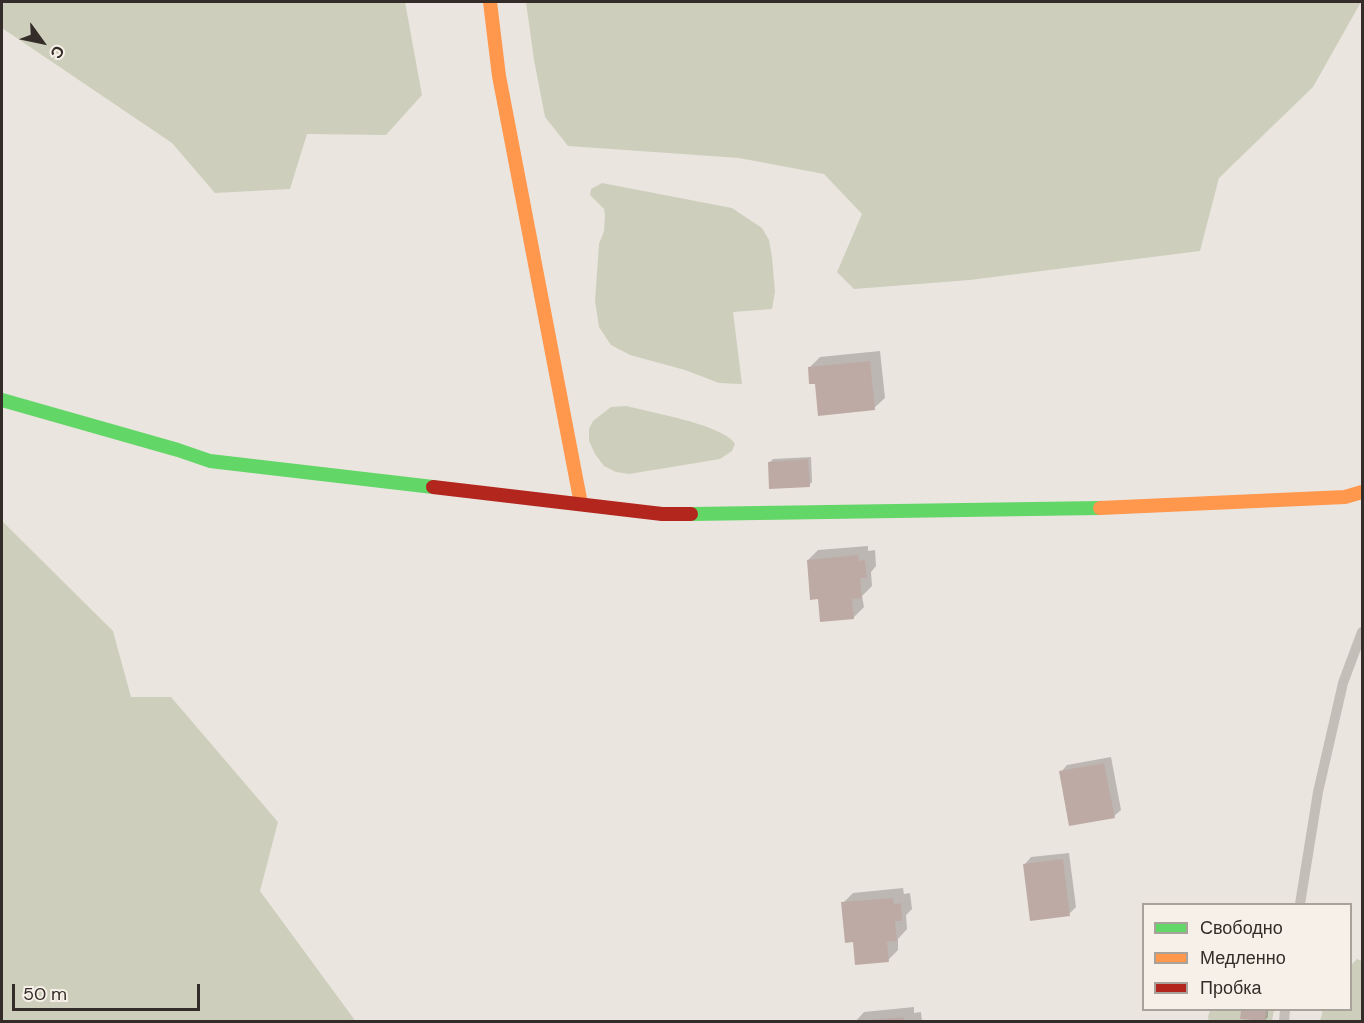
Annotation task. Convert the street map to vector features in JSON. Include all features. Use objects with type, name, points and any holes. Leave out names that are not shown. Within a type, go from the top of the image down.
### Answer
[{"type":"street","points":[[489,2],[499,76],[581,504]]},
{"type":"street","points":[[2,400],[210,461],[662,514],[1088,509],[1345,497],[1362,492]]},
{"type":"lane","points":[[1299,903],[1318,792],[1343,683],[1362,632]]},
{"type":"green space","points":[[2,2],[405,2],[422,95],[386,135],[307,134],[290,189],[215,193],[172,143],[2,28]]},
{"type":"green space","points":[[526,2],[1361,2],[1313,87],[1219,178],[1200,251],[970,280],[854,289],[837,272],[862,214],[824,174],[739,158],[568,146],[545,117]]},
{"type":"green space","points":[[602,183],[732,208],[762,228],[769,240],[775,292],[772,309],[733,312],[742,384],[719,383],[685,370],[630,355],[611,345],[599,327],[595,301],[599,244],[604,231],[605,215],[604,209],[590,195],[591,189]]},
{"type":"green space","points":[[626,406],[702,425],[728,437],[735,444],[732,451],[720,459],[629,474],[616,472],[604,466],[595,454],[589,441],[589,429],[593,421],[611,407]]},
{"type":"green space","points":[[2,521],[113,631],[131,697],[171,697],[278,822],[260,891],[354,1021],[2,1021]]},
{"type":"green space","points":[[1357,959],[1362,961],[1362,1021],[1320,1021],[1323,1011],[1352,1011],[1352,964]]},
{"type":"green space","points":[[1210,1011],[1274,1011],[1272,1021],[1209,1021]]},
{"type":"building","points":[[870,361],[875,410],[818,416],[815,384],[809,384],[808,367]]},
{"type":"building","points":[[808,459],[810,487],[769,489],[768,462]]},
{"type":"building","points":[[858,555],[859,561],[865,560],[867,578],[860,578],[862,598],[852,599],[854,619],[820,622],[818,599],[810,600],[807,560]]},
{"type":"building","points":[[1104,763],[1115,818],[1069,826],[1059,771]]},
{"type":"building","points":[[1063,859],[1070,916],[1030,921],[1023,864]]},
{"type":"building","points":[[893,898],[894,904],[901,903],[902,921],[895,921],[897,941],[887,942],[889,962],[855,965],[853,942],[845,943],[841,902]]},
{"type":"building","points":[[1241,1011],[1266,1011],[1265,1021],[1240,1019]]},
{"type":"building","points":[[904,1017],[904,1022],[869,1022],[869,1020]]},
{"type":"traffic: fast","points":[[2,400],[210,461],[433,487]]},
{"type":"traffic: fast","points":[[691,514],[1100,508]]},
{"type":"traffic: slow","points":[[490,2],[499,76],[581,504]]},
{"type":"traffic: slow","points":[[1100,508],[1345,497],[1362,492]]},
{"type":"traffic: jam","points":[[433,487],[662,514],[691,514]]}]
